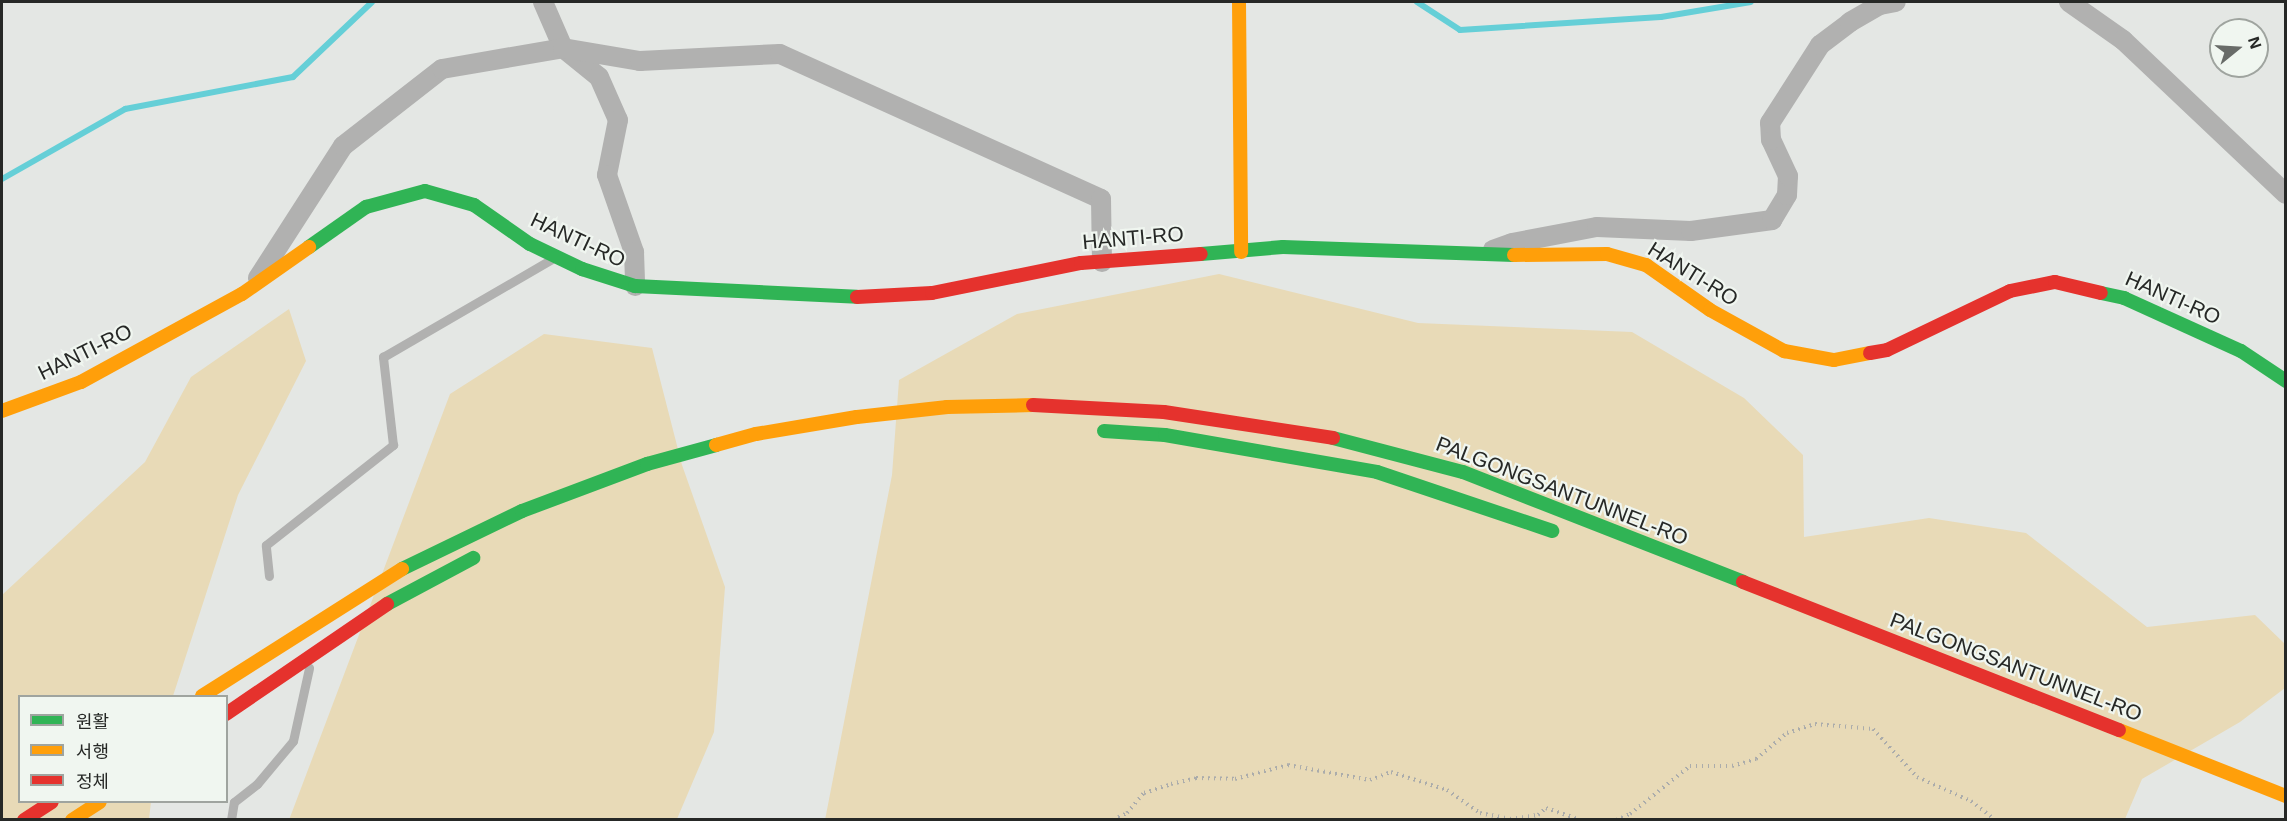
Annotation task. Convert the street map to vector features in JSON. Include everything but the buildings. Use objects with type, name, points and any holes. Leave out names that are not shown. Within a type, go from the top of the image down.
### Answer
[{"type":"main road","points":[[1239,2],[1241,252]]},
{"type":"main road","name":"HANTI-RO","points":[[2,411],[81,382],[253,287],[366,207],[425,191],[474,205],[530,244],[556,257],[634,286],[883,298],[1102,262],[1241,252],[1322,247],[1479,256],[1590,253],[1631,259],[1767,343],[1784,351],[1834,360],[1887,350],[2027,285],[2073,284],[2124,298],[2241,351],[2286,381]]},
{"type":"main road","name":"PALGONGSANTUNNEL-RO","points":[[204,695],[325,615],[414,562],[522,511],[647,464],[756,434],[857,417],[947,407],[1044,405],[1164,412],[1277,427],[1353,442],[1463,472],[2286,796]]},
{"type":"main road","name":"PALGONGSANTUNNEL-RO","points":[[1089,430],[1165,435],[1377,472],[1472,501],[1571,539]]},
{"type":"main road","points":[[228,713],[390,602],[490,550]]},
{"type":"main road","points":[[24,819],[49,803]]},
{"type":"main road","points":[[72,819],[97,803]]},
{"type":"street","points":[[543,2],[563,48],[599,77],[618,120],[607,175],[634,252],[634,286]]},
{"type":"street","points":[[1479,256],[1512,243],[1597,226],[1691,231],[1772,220],[1787,195],[1788,176],[1771,140],[1770,123],[1820,45],[1850,22],[1880,5],[1896,2]]},
{"type":"street","points":[[2069,2],[2123,40],[2286,194]]},
{"type":"street","points":[[253,287],[343,146],[442,69],[563,48],[640,61],[780,54],[1101,199],[1102,262]]},
{"type":"lane","points":[[269,576],[267,545],[393,445],[383,357],[556,257]]},
{"type":"lane","points":[[231,819],[234,802],[257,784],[293,741],[312,657]]},
{"type":"path","points":[[1616,819],[1630,814],[1690,766],[1732,766],[1756,759],[1787,733],[1815,724],[1873,729],[1917,777],[1971,801],[1995,819]]},
{"type":"path","points":[[1113,819],[1127,813],[1144,793],[1171,784],[1196,778],[1235,778],[1288,765],[1370,780],[1390,772],[1447,790],[1480,813],[1510,819],[1538,815],[1546,808],[1580,819]]},
{"type":"shaded area","points":[[1219,274],[1418,323],[1632,332],[1744,398],[1803,455],[1804,537],[1929,518],[2026,533],[2147,627],[2255,615],[2285,644],[2285,688],[2240,722],[2142,779],[2125,819],[825,820],[892,475],[899,380],[1017,314]]},
{"type":"shaded area","points":[[289,309],[306,361],[238,495],[173,695],[18,695],[18,803],[151,803],[149,819],[2,820],[2,595],[145,462],[191,377]]},
{"type":"shaded area","points":[[544,334],[652,348],[682,465],[725,587],[714,732],[677,819],[289,820],[450,394]]},
{"type":"waterway","points":[[2,179],[125,109],[293,77],[372,2]]},
{"type":"waterway","points":[[1417,2],[1460,30],[1661,17],[1751,2]]},
{"type":"traffic: fast","points":[[309,247],[366,207],[425,191],[474,205],[530,244],[582,269],[635,286],[857,297]]},
{"type":"traffic: fast","points":[[1201,254],[1283,247],[1514,255]]},
{"type":"traffic: fast","points":[[2101,293],[2124,298],[2241,351],[2286,381]]},
{"type":"traffic: fast","points":[[1104,431],[1165,435],[1377,472],[1552,531]]},
{"type":"traffic: fast","points":[[1333,438],[1463,472],[1743,582]]},
{"type":"traffic: fast","points":[[402,569],[522,511],[647,464],[716,445]]},
{"type":"traffic: fast","points":[[387,604],[473,558]]},
{"type":"traffic: slow","points":[[1239,2],[1241,252]]},
{"type":"traffic: slow","points":[[2,411],[81,382],[242,294],[309,247]]},
{"type":"traffic: slow","points":[[1514,255],[1607,254],[1646,265],[1710,310],[1784,351],[1834,360],[1870,353]]},
{"type":"traffic: slow","points":[[716,445],[756,434],[857,417],[947,407],[1033,405]]},
{"type":"traffic: slow","points":[[204,695],[402,569]]},
{"type":"traffic: slow","points":[[2119,730],[2286,796]]},
{"type":"traffic: slow","points":[[72,820],[98,803]]},
{"type":"traffic: jam","points":[[857,297],[932,293],[1081,263],[1201,254]]},
{"type":"traffic: jam","points":[[1870,353],[1887,350],[2010,291],[2055,282],[2101,293]]},
{"type":"traffic: jam","points":[[1033,405],[1164,412],[1333,438]]},
{"type":"traffic: jam","points":[[1743,582],[2119,730]]},
{"type":"traffic: jam","points":[[228,713],[387,604]]},
{"type":"traffic: jam","points":[[24,820],[50,803]]}]
